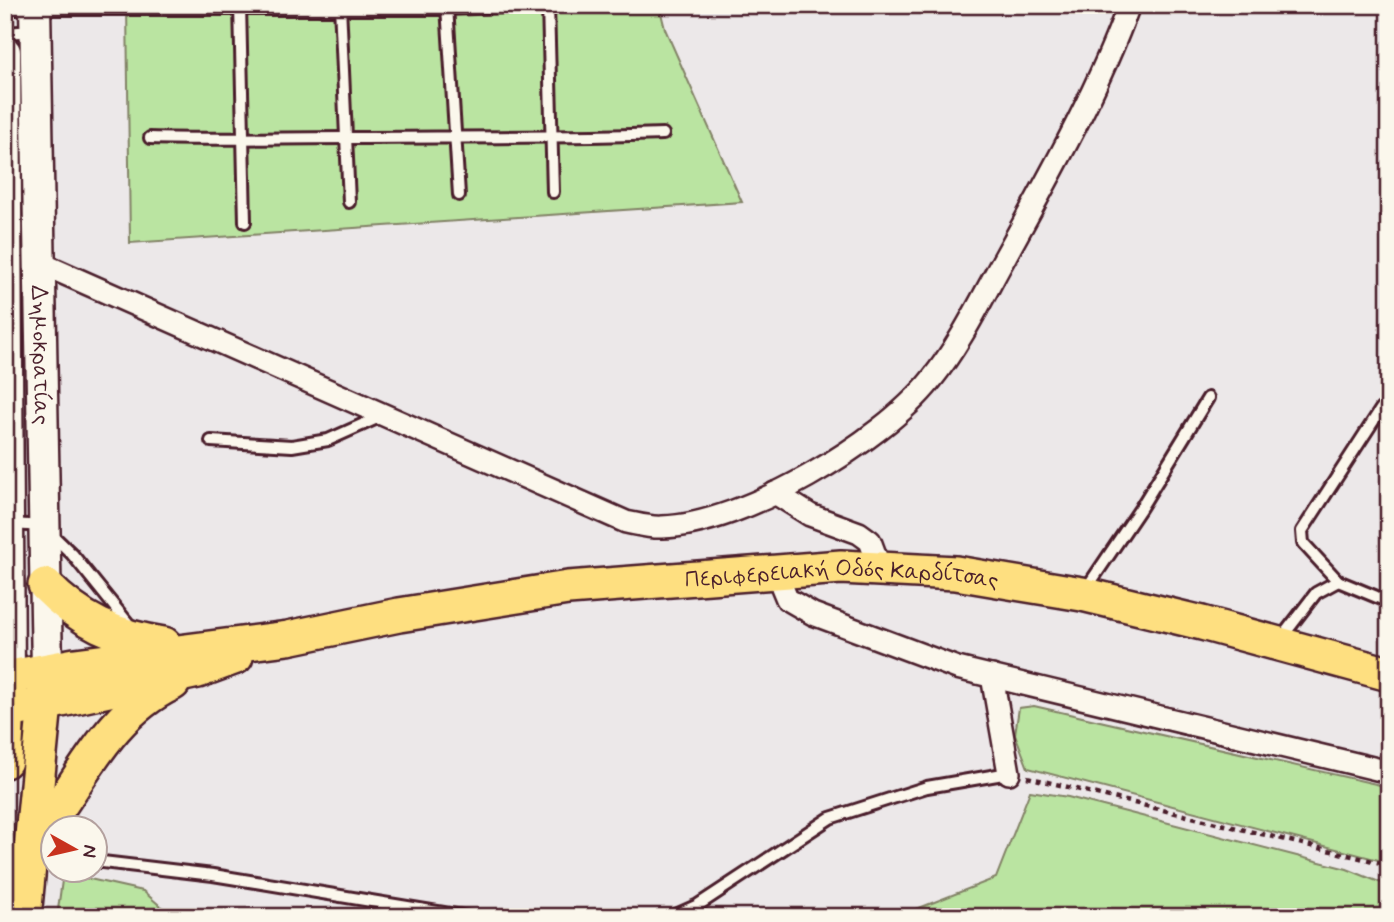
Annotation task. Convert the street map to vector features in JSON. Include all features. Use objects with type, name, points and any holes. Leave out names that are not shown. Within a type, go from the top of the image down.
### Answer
[{"type":"main road","name":"Δημοκρατίας","points":[[36,15],[45,586]]},
{"type":"main road","name":"Δημοκρατίας","points":[[5,52],[9,524],[7,678]]},
{"type":"main road","name":"Περιφερειακή Οδός Καρδίτσας","points":[[7,712],[46,704],[196,660],[288,638],[515,595],[782,570],[880,568],[956,573],[1082,594],[1278,642],[1389,674]]},
{"type":"main road","points":[[45,586],[72,611],[108,632],[196,660]]},
{"type":"main road","points":[[24,917],[34,855],[47,670],[72,611]]},
{"type":"main road","name":"Περιφερειακή Οδός Καρδίτσας","points":[[7,678],[47,670],[196,660]]},
{"type":"main road","points":[[34,855],[86,762],[120,721],[196,660]]},
{"type":"main road","points":[[5,761],[7,678]]},
{"type":"street","points":[[38,261],[626,522],[661,527],[707,521],[775,493],[867,440],[888,424],[932,379],[968,323],[1050,176],[1098,79],[1129,5]]},
{"type":"street","points":[[775,493],[810,515],[859,533],[870,541],[880,568]]},
{"type":"street","points":[[782,570],[782,587],[787,599],[813,614],[957,668],[1389,772]]},
{"type":"street","points":[[992,676],[1009,773]]},
{"type":"lane","points":[[5,9],[36,15],[240,7],[566,5]]},
{"type":"lane","points":[[548,6],[553,192]]},
{"type":"lane","points":[[240,7],[245,222]]},
{"type":"lane","points":[[340,7],[349,202]]},
{"type":"lane","points":[[447,7],[459,195]]},
{"type":"lane","points":[[5,33],[36,15]]},
{"type":"lane","points":[[150,138],[243,141],[551,138],[663,134]]},
{"type":"lane","points":[[1082,594],[1140,509],[1208,398]]},
{"type":"lane","points":[[1389,406],[1381,409],[1302,531],[1303,544],[1338,581],[1389,602]]},
{"type":"lane","points":[[211,441],[292,446],[328,440],[384,415]]},
{"type":"lane","points":[[9,524],[43,526],[72,554],[72,611]]},
{"type":"lane","points":[[1278,642],[1316,593],[1338,581]]},
{"type":"lane","points":[[671,917],[698,905],[830,818],[927,787],[1009,773]]},
{"type":"lane","points":[[108,863],[214,874],[468,917]]},
{"type":"path","points":[[1009,773],[1389,865]]},
{"type":"green space","points":[[127,5],[659,5],[665,29],[742,202],[130,243]]},
{"type":"green space","points":[[1034,706],[1389,787],[1389,866],[1382,861],[1028,768],[1015,734],[1019,708]]},
{"type":"green space","points":[[1030,791],[1068,797],[1347,869],[1389,886],[1389,917],[896,917],[996,878]]},
{"type":"green space","points":[[108,883],[143,891],[173,917],[57,917],[62,884]]}]
